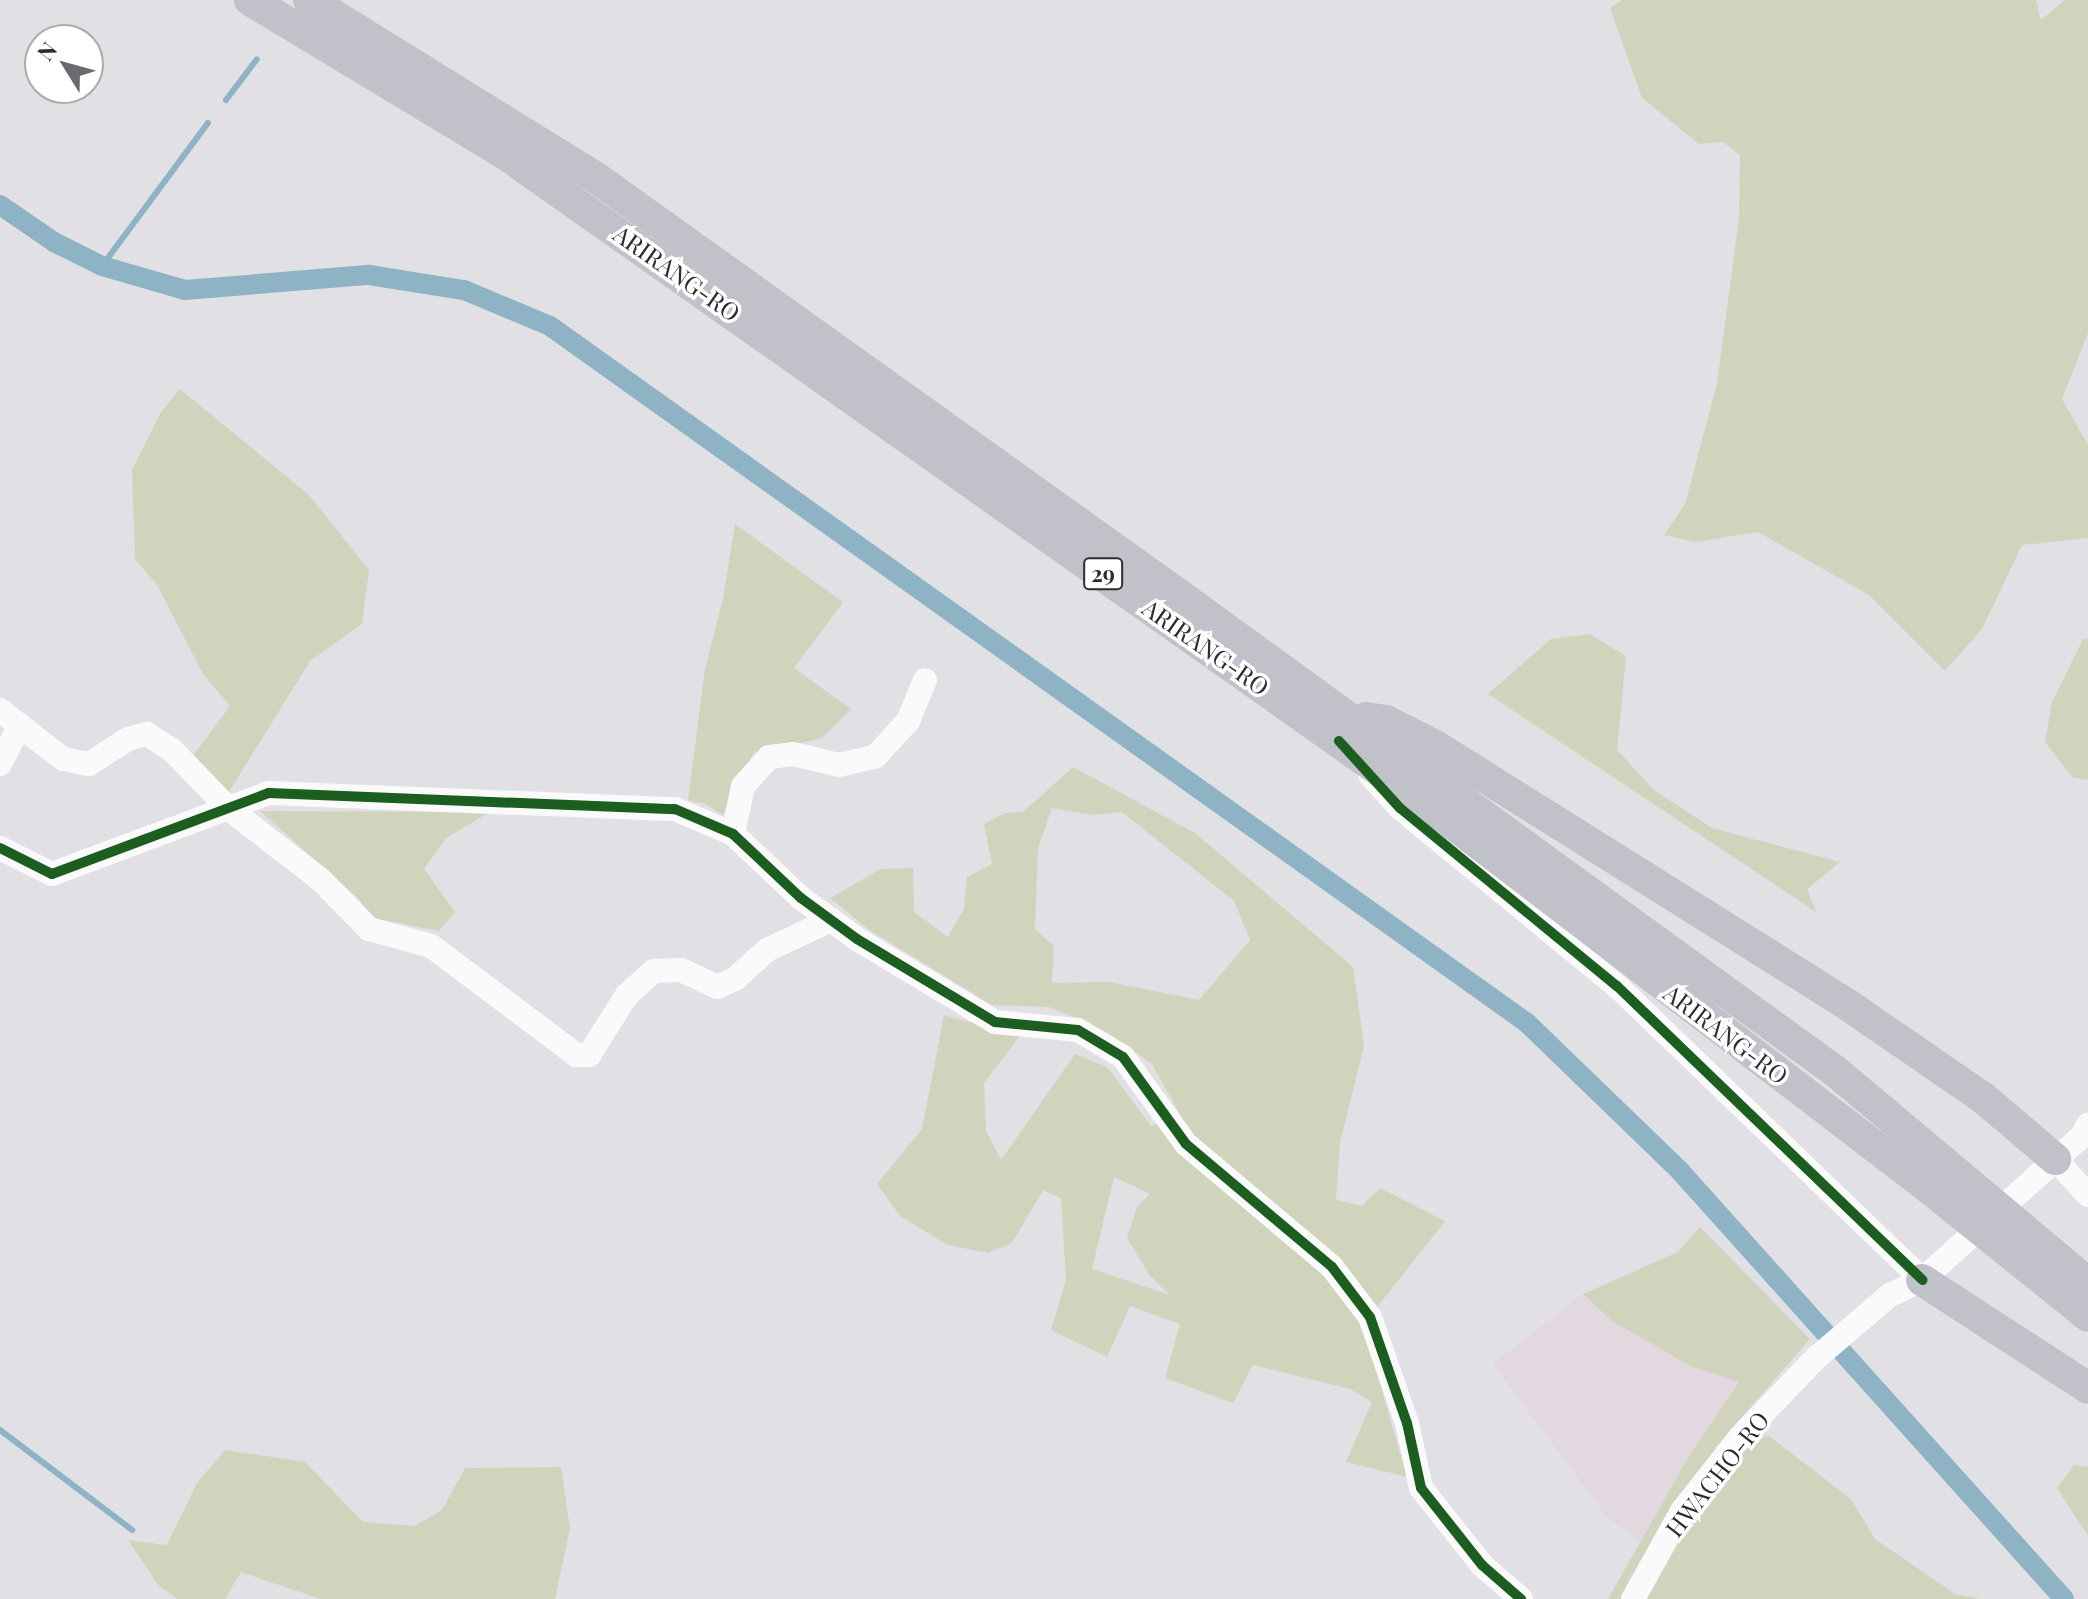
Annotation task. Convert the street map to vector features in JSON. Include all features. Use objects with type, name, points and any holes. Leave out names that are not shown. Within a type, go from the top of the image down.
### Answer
[{"type":"main road","name":"ARIRANG-RO","points":[[250,0],[504,153],[1342,728],[1822,1062],[1938,1175],[2015,1238],[2088,1316]]},
{"type":"main road","name":"ARIRANG-RO","points":[[309,0],[599,180],[1342,728]]},
{"type":"main road","points":[[1342,728],[1386,721],[1437,747],[1848,1005],[1982,1097],[2055,1159]]},
{"type":"main road","name":"ARIRANG-RO","points":[[2015,1238],[2088,1283]]},
{"type":"main road","points":[[1922,1280],[2088,1388]]},
{"type":"street","points":[[733,834],[743,786],[769,757],[793,754],[839,765],[875,757],[908,721],[925,680]]},
{"type":"street","points":[[0,764],[10,718],[63,759],[89,764],[128,739],[147,734],[172,750],[229,809],[286,850],[369,929],[431,946],[576,1055],[589,1055],[602,1039],[627,995],[654,971],[681,970],[717,987],[735,979],[767,950],[831,920]]},
{"type":"street","points":[[1342,728],[1400,808],[1617,986],[1922,1280],[2082,1136],[2088,1125]]},
{"type":"street","points":[[0,848],[52,874],[269,793],[675,809],[733,834],[801,898],[831,920],[995,1022],[1078,1030],[1123,1057],[1186,1144],[1332,1267],[1370,1317],[1407,1423],[1421,1488],[1482,1565],[1521,1599]]},
{"type":"street","points":[[2055,1159],[2088,1195]]},
{"type":"street","name":"HWACHO-RO","points":[[1633,1599],[1682,1511],[1741,1436],[1815,1359],[1890,1295],[1922,1280]]},
{"type":"shaded area","points":[[1583,1294],[1612,1321],[1690,1366],[1739,1382],[1689,1456],[1640,1542],[1608,1518],[1493,1364]]},
{"type":"green space","points":[[1622,0],[2036,0],[2041,20],[2065,0],[2088,0],[2088,333],[2062,399],[2088,445],[2088,538],[2022,545],[1982,629],[1945,671],[1869,595],[1758,532],[1695,542],[1664,535],[1685,504],[1717,384],[1739,218],[1740,155],[1723,142],[1699,144],[1642,98],[1610,8]]},
{"type":"green space","points":[[180,389],[309,495],[369,570],[362,624],[310,661],[229,792],[192,757],[230,706],[203,674],[157,585],[135,559],[132,470],[161,412]]},
{"type":"green space","points":[[735,524],[843,602],[794,668],[851,709],[821,739],[754,752],[723,815],[705,804],[688,800],[705,669],[723,599]]},
{"type":"green space","points":[[1590,634],[1626,656],[1617,750],[1654,790],[1712,828],[1840,862],[1807,889],[1816,912],[1488,694],[1551,639]]},
{"type":"green space","points":[[2083,639],[2088,639],[2088,780],[2073,778],[2045,742],[2052,702]]},
{"type":"green space","points":[[1073,767],[1195,833],[1353,967],[1364,1046],[1340,1143],[1336,1200],[1362,1206],[1380,1188],[1445,1221],[1363,1325],[1407,1477],[1346,1462],[1372,1402],[1350,1389],[1253,1365],[1233,1403],[1165,1378],[1180,1324],[1130,1306],[1107,1357],[1051,1330],[1066,1280],[1061,1198],[1043,1190],[1012,1243],[988,1253],[948,1245],[900,1216],[877,1184],[922,1129],[944,1015],[1020,1036],[984,1083],[986,1131],[1001,1160],[1075,1054],[1107,1067],[1151,1126],[1182,1118],[1152,1064],[1108,1033],[1050,1007],[992,1005],[868,929],[830,898],[881,869],[913,868],[914,912],[948,937],[964,909],[967,877],[992,864],[984,824],[1005,813],[1023,812]],"holes":[[[1052,808],[1092,815],[1122,812],[1234,901],[1250,940],[1199,1000],[1109,982],[1052,983],[1054,946],[1035,929],[1038,848]],[[1114,1177],[1150,1194],[1137,1207],[1127,1238],[1150,1276],[1170,1295],[1092,1269]]]},
{"type":"green space","points":[[260,811],[490,812],[446,838],[424,869],[455,912],[439,931],[373,918],[358,898]]},
{"type":"green space","points":[[1700,1227],[1810,1339],[1714,1449],[1769,1436],[1851,1499],[1875,1539],[1955,1594],[1980,1599],[1608,1599],[1689,1456],[1739,1382],[1690,1366],[1612,1321],[1583,1294],[1678,1252]]},
{"type":"green space","points":[[225,1450],[305,1462],[363,1522],[415,1526],[442,1510],[465,1468],[561,1467],[570,1528],[555,1599],[321,1599],[241,1572],[225,1599],[178,1599],[159,1586],[128,1540],[167,1545],[197,1483]]},
{"type":"green space","points":[[2074,1465],[2088,1467],[2088,1536],[2057,1488]]},
{"type":"waterway","points":[[226,100],[257,59]]},
{"type":"waterway","points":[[102,266],[208,123]]},
{"type":"waterway","points":[[0,205],[54,242],[102,266],[185,290],[369,275],[464,290],[550,326],[1527,1023],[1680,1171],[2064,1599]]},
{"type":"waterway","points":[[0,1430],[132,1530]]},
{"type":"cycle path","points":[[1339,741],[1400,808],[1617,986],[1922,1280]]},
{"type":"cycle path","points":[[0,848],[52,874],[269,793],[675,809],[733,834],[801,898],[857,939],[995,1022],[1078,1030],[1123,1057],[1186,1144],[1332,1267],[1370,1317],[1407,1423],[1421,1488],[1482,1565],[1521,1599]]}]
